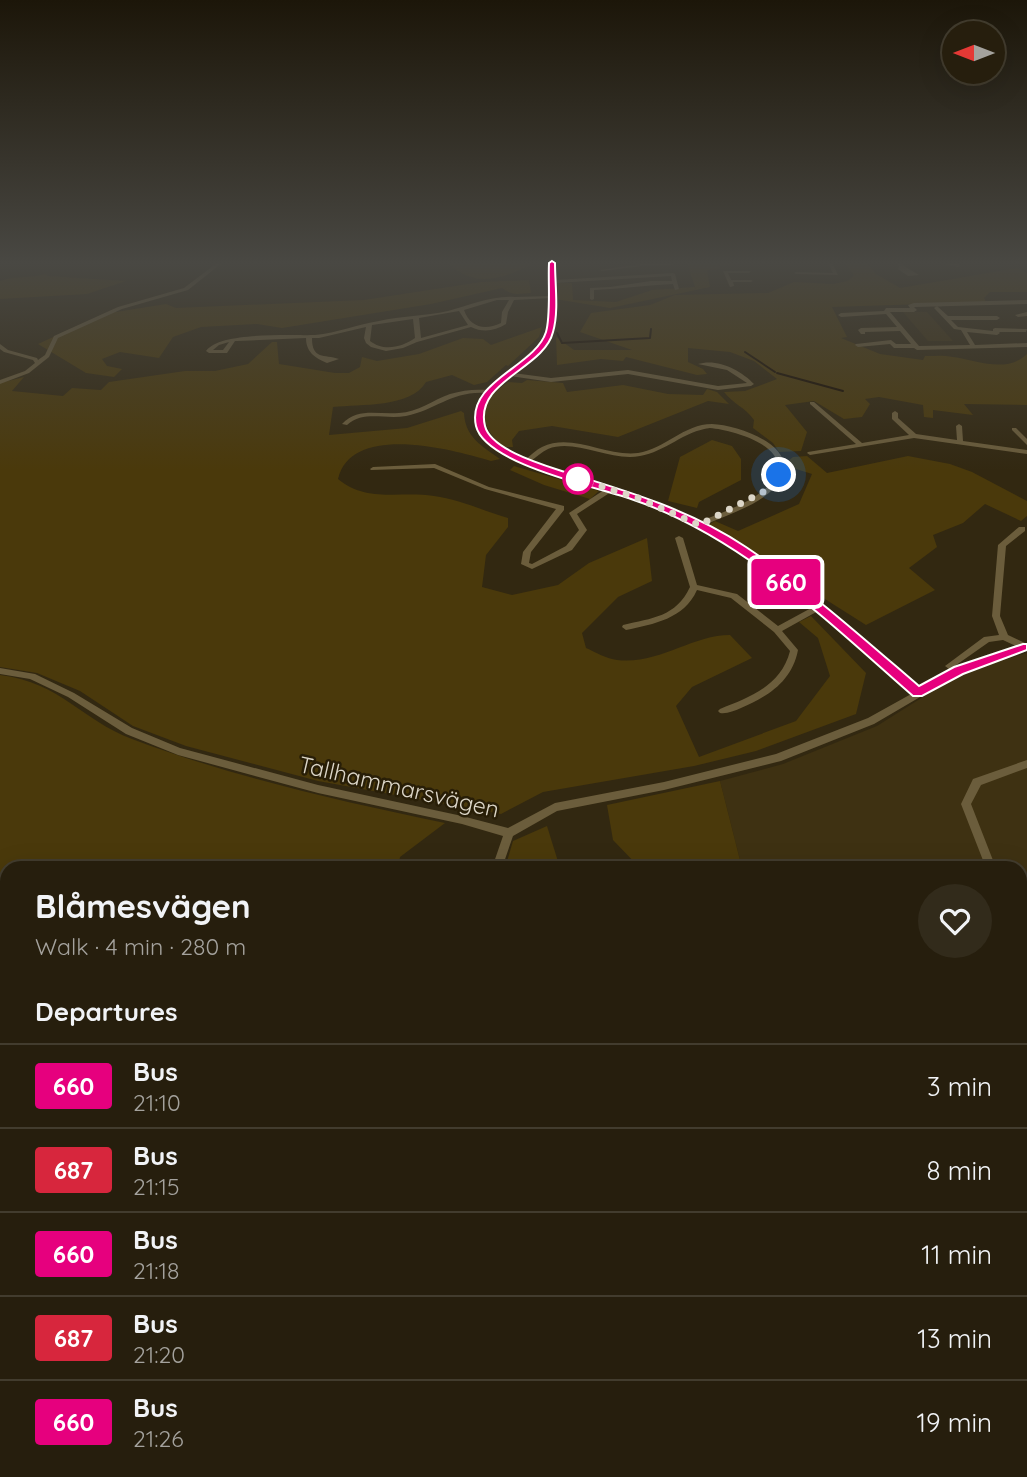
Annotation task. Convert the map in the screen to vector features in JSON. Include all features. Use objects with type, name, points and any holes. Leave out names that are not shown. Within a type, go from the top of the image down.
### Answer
[{"type":"street","points":[[0,382],[21,376],[47,356],[56,337],[67,332]]},
{"type":"street","points":[[233,340],[309,337],[334,332]]},
{"type":"street","points":[[369,332],[368,341],[380,347],[395,348],[449,332]]},
{"type":"street","points":[[415,341],[418,332]]},
{"type":"street","points":[[549,332],[490,392],[480,407],[481,428],[503,451],[526,462],[610,489],[699,525],[763,563],[918,692]]},
{"type":"street","points":[[903,332],[915,346]]},
{"type":"street","points":[[965,332],[985,353]]},
{"type":"street","points":[[309,337],[310,348],[321,358]]},
{"type":"street","points":[[858,345],[891,342],[894,346],[1027,345]]},
{"type":"street","points":[[0,346],[6,351],[35,359],[37,362]]},
{"type":"street","points":[[509,374],[551,380],[628,372],[718,388],[751,384],[732,371],[717,365],[701,364]]},
{"type":"street","points":[[345,424],[352,416],[362,414],[394,416],[414,413],[458,392],[490,392]]},
{"type":"street","points":[[812,402],[860,444]]},
{"type":"street","points":[[895,413],[895,419],[914,436]]},
{"type":"street","points":[[526,462],[544,449],[558,445],[619,455],[645,453],[667,446],[687,431],[706,426],[740,429],[767,443],[777,455],[780,466],[776,482],[767,490],[699,525]]},
{"type":"street","points":[[958,426],[960,440]]},
{"type":"street","points":[[1014,429],[1027,443]]},
{"type":"street","points":[[810,453],[914,436],[960,440],[1027,452]]},
{"type":"street","points":[[373,469],[435,466],[487,488],[561,508],[573,513],[582,524],[581,536],[552,559],[538,567],[527,567],[527,552],[561,508]]},
{"type":"street","points":[[573,513],[610,489]]},
{"type":"street","points":[[949,666],[987,639],[1004,637],[996,615],[1002,545],[1022,529]]},
{"type":"street","points":[[626,627],[674,613],[686,604],[694,587],[681,540]]},
{"type":"street","points":[[694,587],[734,596],[777,630],[793,650],[793,664],[760,696],[723,711]]},
{"type":"street","points":[[777,630],[819,607]]},
{"type":"street","name":"Tallhammarsvägen","points":[[1004,637],[1027,647]]},
{"type":"street","name":"Tallhammarsvägen","points":[[0,671],[32,676],[71,695],[129,731],[178,751],[318,789],[509,833],[555,807],[664,786],[778,758],[871,721],[958,671],[1027,647]]},
{"type":"street","points":[[988,861],[966,804],[977,782],[1027,764]]},
{"type":"street","points":[[499,861],[509,833]]},
{"type":"shaded area","points":[[64,332],[187,332],[173,337],[159,358],[120,352],[102,359],[107,366],[122,369],[114,377],[86,373],[38,344]]},
{"type":"shaded area","points":[[528,332],[541,332],[539,337],[487,382],[474,385],[452,375],[426,382],[419,390],[397,401],[333,407],[329,435],[407,428],[461,411],[471,435],[500,459],[491,461],[430,447],[383,445],[362,451],[347,461],[338,479],[372,494],[443,498],[508,518],[508,527],[486,555],[482,587],[512,595],[558,585],[589,563],[647,538],[652,581],[618,597],[582,633],[586,648],[617,660],[647,658],[716,636],[730,635],[752,658],[692,687],[676,706],[699,757],[796,721],[830,676],[818,638],[799,622],[811,616],[866,673],[856,714],[756,751],[694,766],[543,792],[501,814],[318,781],[186,746],[133,726],[80,691],[37,673],[0,667],[0,383],[24,377],[12,391],[63,396],[72,388],[101,390],[109,382],[185,371],[215,371],[248,364],[272,342],[277,342],[279,364],[335,373],[349,373],[360,367],[362,357],[377,361],[419,354],[463,338],[483,339],[491,345]]},
{"type":"shaded area","points":[[580,332],[844,332],[847,337],[841,338],[880,354],[923,360],[925,356],[946,356],[1001,365],[1019,360],[1027,354],[1027,405],[964,404],[973,415],[933,410],[933,418],[924,417],[923,405],[879,397],[865,399],[870,404],[862,417],[844,419],[814,401],[785,405],[807,432],[801,451],[779,452],[773,443],[753,428],[754,420],[724,392],[745,391],[777,379],[754,361],[730,352],[688,348],[688,362],[707,374],[697,375],[626,357],[623,361],[601,359],[557,365],[556,337],[574,350],[632,350]]},
{"type":"shaded area","points":[[920,332],[945,332],[953,341],[928,341]]},
{"type":"shaded area","points":[[527,380],[563,383],[567,392],[623,385],[668,394],[703,395],[707,389],[717,392],[729,404],[708,401],[618,437],[552,426],[519,431],[512,440],[513,447],[502,447],[488,429],[484,413],[486,405],[490,397],[508,382],[522,383]]},
{"type":"shaded area","points":[[712,440],[732,446],[741,459],[741,480],[699,502],[697,508],[668,501],[680,457]]},
{"type":"shaded area","points":[[807,456],[827,473],[908,456],[950,464],[972,472],[1027,501],[1027,516],[1021,521],[985,504],[963,523],[933,535],[937,547],[909,568],[935,590],[866,625],[708,525],[715,521],[738,531],[799,504],[812,474],[783,465],[793,457]]},
{"type":"shaded area","points":[[514,466],[599,491],[590,499],[544,485],[510,470]]},
{"type":"shaded area","points":[[1027,653],[1027,861],[740,861],[720,781],[783,764],[877,726],[961,673]]},
{"type":"shaded area","points":[[0,675],[40,686],[114,731],[170,753],[287,787],[445,823],[400,857],[399,861],[0,861]]},
{"type":"shaded area","points":[[720,781],[740,861],[633,861],[613,840],[607,805]]},
{"type":"shaded area","points":[[547,826],[558,861],[507,861],[513,841]]},
{"type":"waterway","points":[[557,333],[562,343],[650,338],[651,332]]},
{"type":"waterway","points":[[745,352],[775,372]]},
{"type":"waterway","points":[[777,373],[843,391]]},
{"type":"bus line","name":"660","points":[[550,332],[540,347],[490,392],[480,407],[481,428],[492,443],[503,451],[526,462],[638,498],[699,525],[741,548],[819,607],[918,692],[958,671],[1027,647]]},
{"type":"route","points":[[578,479],[638,498],[699,525],[767,490],[779,475]]}]
